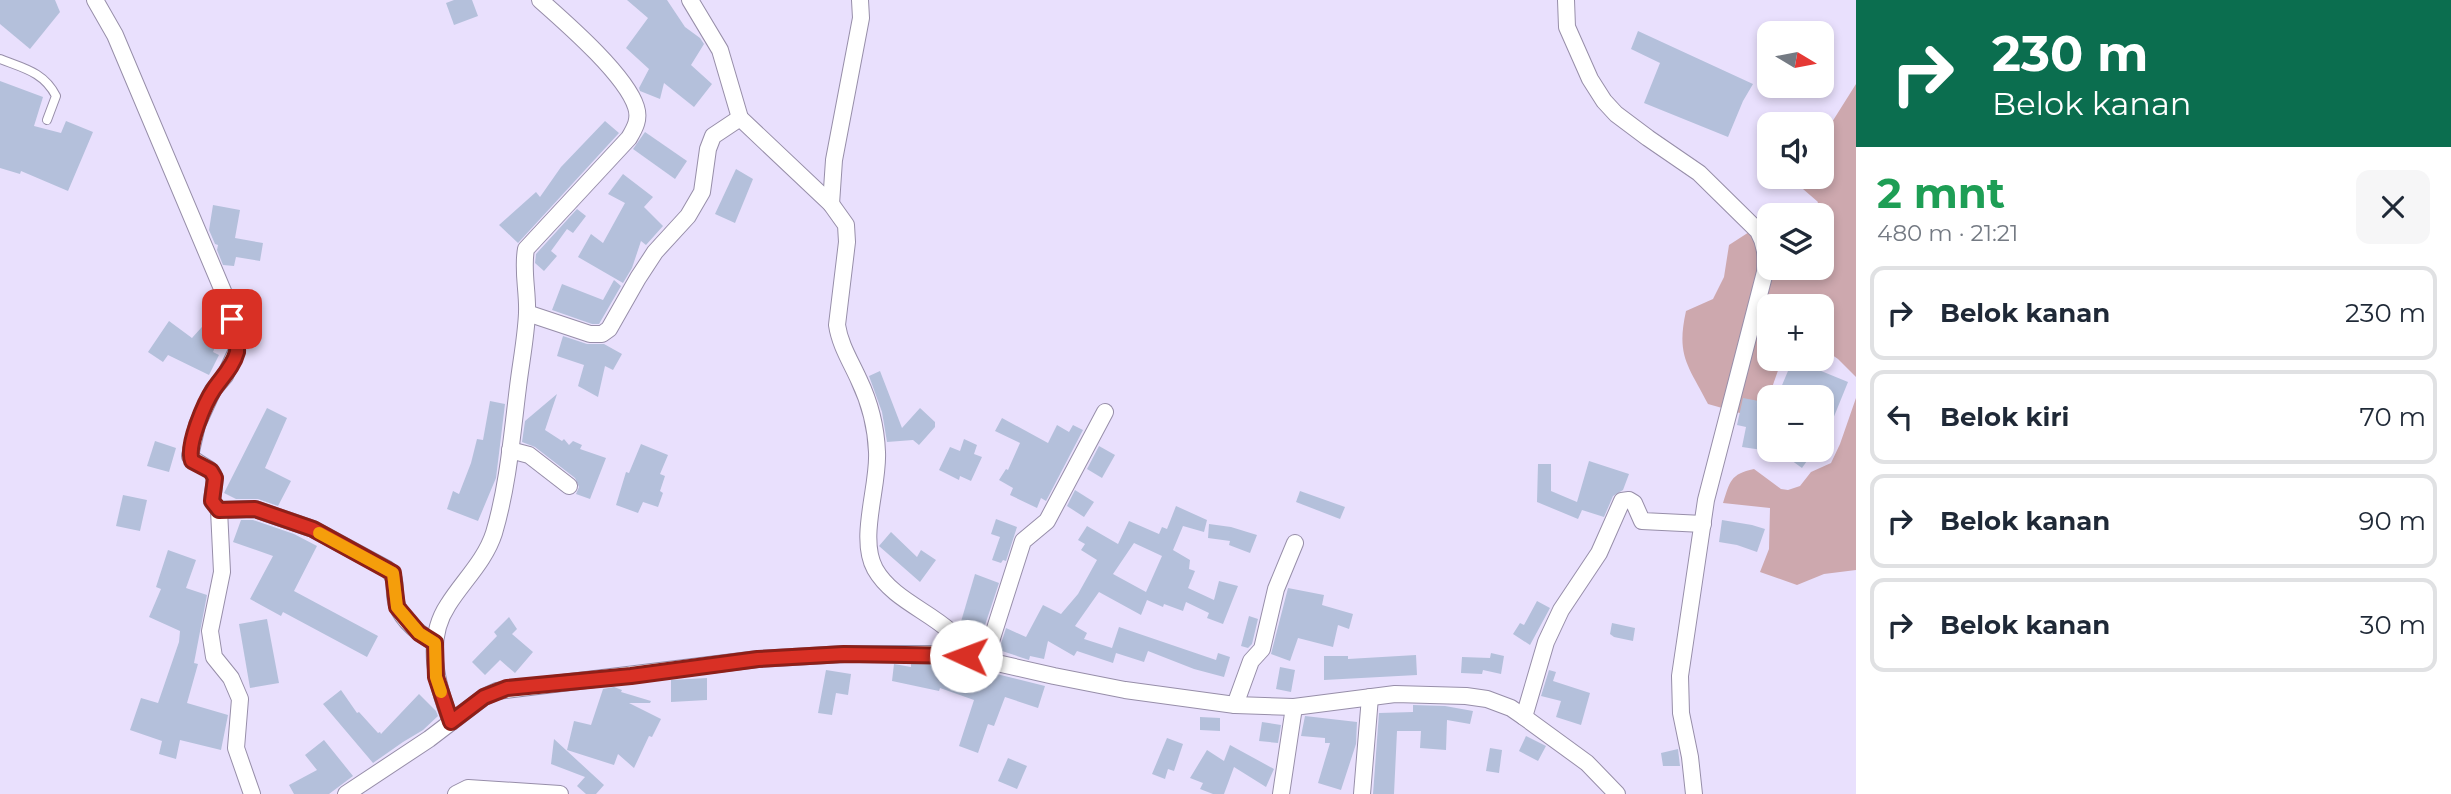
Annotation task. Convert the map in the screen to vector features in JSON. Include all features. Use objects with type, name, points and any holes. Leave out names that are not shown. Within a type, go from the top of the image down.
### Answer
[{"type":"street","points":[[95,0],[115,36],[231,310],[237,350],[225,376],[213,390],[197,425],[190,449],[192,461],[211,471],[215,478],[212,501],[219,510],[222,572],[210,631],[214,657],[231,678],[240,699],[236,748],[252,794]]},
{"type":"street","points":[[451,722],[436,677],[435,643],[439,623],[447,606],[474,570],[493,536],[510,450],[527,313],[526,249],[629,138],[636,125],[637,114],[630,94],[576,32],[540,0]]},
{"type":"street","points":[[690,0],[720,50],[740,118],[831,204],[846,225],[847,242],[837,325],[839,338],[861,382],[876,429],[877,456],[869,543],[873,566],[898,596],[956,636],[962,643],[966,656]]},
{"type":"street","points":[[831,204],[834,160],[862,18],[860,0]]},
{"type":"street","points":[[1566,0],[1567,27],[1571,38],[1590,79],[1604,101],[1616,114],[1699,173],[1758,231],[1764,242],[1765,272],[1706,499],[1679,694],[1694,794]]},
{"type":"street","points":[[527,313],[590,334],[605,333],[655,252],[688,216],[702,192],[708,149],[713,136],[740,118]]},
{"type":"street","points":[[985,660],[1020,547],[1023,541],[1050,517],[1105,412]]},
{"type":"street","points":[[510,450],[529,456],[569,486]]},
{"type":"street","points":[[1524,717],[1546,642],[1561,610],[1599,553],[1622,501],[1629,500],[1634,503],[1642,521],[1703,524]]},
{"type":"street","points":[[219,510],[255,509],[313,529],[387,569],[393,573],[397,607],[419,633],[435,643]]},
{"type":"street","points":[[1235,705],[1251,661],[1262,649],[1270,608],[1295,543]]},
{"type":"street","points":[[346,794],[365,790],[484,697],[507,688],[631,676],[758,659],[844,654],[966,656],[1125,690],[1235,705],[1294,707],[1395,694],[1487,699],[1511,708],[1587,763],[1617,794]]},
{"type":"street","points":[[1362,794],[1370,697]]},
{"type":"street","points":[[1281,794],[1294,707]]},
{"type":"street","points":[[456,794],[468,788],[559,794]]},
{"type":"lane","points":[[0,59],[35,73],[49,82],[56,96],[47,120]]},
{"type":"shaded area","points":[[1856,84],[1856,377],[1834,356],[1834,294],[1757,294],[1757,371],[1778,371],[1773,385],[1757,385],[1757,418],[1708,404],[1686,360],[1682,339],[1683,326],[1686,311],[1713,299],[1724,277],[1729,245],[1757,227],[1757,280],[1834,280],[1834,203],[1818,203],[1803,189],[1834,189],[1834,119]]},
{"type":"shaded area","points":[[1856,398],[1856,570],[1824,574],[1797,585],[1760,572],[1769,549],[1770,508],[1723,503],[1732,480],[1740,473],[1754,469],[1781,489],[1800,486],[1811,472],[1834,462]]},
{"type":"building","points":[[0,0],[55,0],[60,12],[30,49],[0,24]]},
{"type":"building","points":[[472,0],[478,16],[454,25],[446,3]]},
{"type":"building","points":[[627,0],[667,0],[685,27],[704,44],[691,65],[712,84],[694,107],[664,83],[660,99],[640,91],[649,69],[626,48],[648,18]]},
{"type":"building","points":[[1638,31],[1753,84],[1728,137],[1644,103],[1660,63],[1631,49]]},
{"type":"building","points":[[0,81],[43,97],[34,126],[61,133],[66,121],[93,132],[68,191],[21,171],[20,174],[0,168]]},
{"type":"building","points":[[605,121],[619,133],[518,243],[499,225],[536,192],[540,197],[561,167]]},
{"type":"building","points":[[645,132],[687,161],[675,179],[633,149]]},
{"type":"building","points":[[736,169],[753,179],[735,223],[715,214]]},
{"type":"building","points":[[623,174],[653,197],[644,207],[663,226],[646,245],[641,241],[632,268],[623,283],[578,257],[591,234],[603,243],[625,203],[608,194]]},
{"type":"building","points":[[213,205],[240,210],[235,238],[263,243],[260,261],[236,257],[234,266],[223,265],[217,250],[218,245],[209,230]]},
{"type":"building","points":[[577,209],[586,216],[573,233],[567,229],[551,251],[557,256],[544,271],[535,263],[536,254]]},
{"type":"building","points":[[614,280],[621,286],[599,324],[552,310],[562,284],[603,300]]},
{"type":"building","points":[[210,318],[222,329],[213,352],[219,355],[209,375],[168,355],[163,362],[148,352],[169,321],[192,338]]},
{"type":"building","points":[[563,336],[587,344],[604,344],[622,354],[613,370],[605,366],[598,397],[578,386],[584,365],[557,356]]},
{"type":"building","points":[[880,371],[902,428],[920,408],[935,422],[935,427],[919,445],[913,440],[887,442],[882,412],[869,376]]},
{"type":"building","points":[[1788,371],[1821,371],[1848,382],[1834,416],[1834,385],[1782,385]]},
{"type":"building","points":[[557,394],[545,430],[562,441],[564,439],[569,445],[573,441],[582,445],[580,449],[606,458],[590,499],[576,494],[579,487],[575,478],[535,447],[522,442],[525,421]]},
{"type":"building","points":[[1743,398],[1757,401],[1757,449],[1742,447],[1746,427],[1737,425]]},
{"type":"building","points":[[490,401],[505,404],[496,478],[478,521],[447,509],[453,491],[459,494],[477,439],[483,440]]},
{"type":"building","points":[[267,408],[287,418],[265,468],[291,481],[278,506],[258,499],[236,499],[224,493]]},
{"type":"building","points":[[1002,418],[1048,443],[1057,425],[1069,432],[1073,425],[1083,430],[1046,501],[1041,498],[1037,508],[1010,495],[1013,488],[999,480],[1006,469],[1008,470],[1020,443],[995,431]]},
{"type":"building","points":[[964,439],[977,445],[974,454],[982,457],[971,481],[960,476],[959,480],[939,470],[950,447],[960,451]]},
{"type":"building","points":[[155,441],[176,448],[169,472],[147,466]]},
{"type":"building","points":[[641,444],[668,455],[660,474],[665,476],[658,507],[643,502],[638,513],[616,505],[626,472],[629,473]]},
{"type":"building","points":[[1099,446],[1115,455],[1102,478],[1087,469]]},
{"type":"building","points":[[1589,461],[1629,474],[1623,490],[1613,496],[1604,517],[1582,510],[1578,519],[1537,502],[1538,464],[1551,464],[1551,491],[1577,502]]},
{"type":"building","points":[[1794,462],[1806,462],[1802,468]]},
{"type":"building","points":[[1075,490],[1094,502],[1084,517],[1067,506]]},
{"type":"building","points":[[1300,491],[1345,507],[1340,519],[1296,502]]},
{"type":"building","points":[[123,495],[147,500],[140,531],[116,526]]},
{"type":"building","points":[[1176,506],[1207,520],[1204,532],[1183,526],[1173,550],[1190,560],[1189,569],[1195,571],[1188,588],[1214,600],[1219,581],[1238,586],[1223,624],[1207,618],[1209,613],[1186,602],[1183,611],[1147,600],[1141,615],[1099,592],[1075,626],[1087,633],[1084,639],[1112,648],[1119,627],[1216,660],[1218,653],[1230,657],[1224,677],[1194,669],[1148,651],[1144,662],[1116,653],[1113,663],[1077,651],[1074,656],[1048,641],[1044,659],[1030,656],[1029,660],[999,650],[1006,628],[1026,637],[1043,605],[1061,614],[1078,594],[1097,560],[1081,550],[1085,544],[1078,540],[1087,526],[1118,544],[1129,521],[1159,534],[1162,527],[1167,529]],"holes":[[[1134,543],[1162,556],[1146,592],[1113,574]]]},
{"type":"building","points":[[996,519],[1017,527],[1006,561],[1001,563],[992,560],[1000,537],[991,534]]},
{"type":"building","points":[[241,520],[253,520],[294,534],[317,546],[294,591],[378,636],[367,657],[283,612],[281,616],[250,599],[273,556],[233,542]]},
{"type":"building","points":[[1722,520],[1765,529],[1757,552],[1719,542]]},
{"type":"building","points":[[1209,524],[1257,535],[1250,553],[1229,545],[1230,541],[1208,538]]},
{"type":"building","points":[[891,532],[917,557],[921,550],[936,560],[920,582],[879,546]]},
{"type":"building","points":[[168,550],[196,560],[186,588],[207,595],[194,663],[198,664],[187,703],[228,715],[221,750],[180,740],[176,759],[159,754],[162,741],[130,730],[141,698],[158,703],[179,642],[180,631],[149,617],[161,589],[156,587]]},
{"type":"building","points":[[975,574],[999,583],[983,631],[960,625]]},
{"type":"building","points":[[1288,588],[1324,595],[1322,605],[1353,614],[1349,629],[1338,625],[1333,647],[1298,638],[1290,661],[1271,654]]},
{"type":"building","points":[[1537,601],[1550,608],[1530,645],[1513,634],[1520,623],[1524,625]]},
{"type":"building","points":[[1249,616],[1258,619],[1252,644],[1248,648],[1241,646]]},
{"type":"building","points":[[509,617],[517,629],[512,634],[533,652],[515,673],[500,660],[485,675],[472,662],[497,636],[494,632]]},
{"type":"building","points":[[267,619],[279,683],[250,688],[239,624]]},
{"type":"building","points":[[1612,623],[1635,628],[1633,641],[1610,634]]},
{"type":"building","points":[[1491,653],[1504,656],[1501,674],[1483,670],[1482,674],[1461,673],[1462,657],[1490,658]]},
{"type":"building","points":[[1416,655],[1417,675],[1324,680],[1324,656],[1348,656],[1348,659]]},
{"type":"building","points":[[894,664],[911,667],[911,664],[929,664],[960,671],[961,666],[964,666],[1045,686],[1038,708],[1005,697],[994,726],[988,724],[978,753],[959,746],[974,700],[940,688],[939,691],[892,681]]},
{"type":"building","points":[[1280,667],[1295,670],[1291,692],[1276,689]]},
{"type":"building","points":[[826,670],[851,674],[848,695],[836,693],[832,715],[818,713]]},
{"type":"building","points":[[1549,670],[1556,672],[1553,681],[1590,693],[1581,725],[1556,717],[1561,701],[1541,696]]},
{"type":"building","points":[[707,678],[707,700],[671,702],[671,680]]},
{"type":"building","points":[[614,687],[622,690],[621,692],[651,701],[629,703],[661,719],[652,737],[649,736],[634,768],[618,754],[614,765],[567,750],[574,721],[591,725],[603,689]]},
{"type":"building","points":[[341,690],[357,713],[381,734],[419,694],[438,716],[423,730],[373,763],[323,704]]},
{"type":"building","points":[[1413,705],[1445,706],[1473,711],[1470,724],[1447,720],[1446,750],[1420,748],[1421,731],[1397,731],[1394,794],[1373,794],[1379,713],[1413,712]]},
{"type":"building","points":[[1305,716],[1357,722],[1356,744],[1341,790],[1318,783],[1330,743],[1325,743],[1325,738],[1301,736]]},
{"type":"building","points":[[1200,717],[1220,718],[1220,731],[1200,730]]},
{"type":"building","points":[[1262,722],[1281,725],[1278,743],[1259,741]]},
{"type":"building","points":[[1526,736],[1546,746],[1538,761],[1519,751]]},
{"type":"building","points":[[1167,738],[1183,744],[1174,771],[1168,769],[1165,779],[1152,774]]},
{"type":"building","points":[[554,739],[604,785],[596,794],[586,794],[577,786],[585,777],[551,764]]},
{"type":"building","points":[[324,740],[353,776],[329,794],[294,794],[289,785],[317,770],[305,755]]},
{"type":"building","points":[[1230,745],[1274,769],[1266,787],[1234,767],[1224,794],[1213,794],[1200,789],[1203,783],[1190,778],[1207,750],[1224,761]]},
{"type":"building","points":[[1490,748],[1502,750],[1499,773],[1486,771]]},
{"type":"building","points":[[1678,749],[1680,766],[1663,766],[1661,753]]},
{"type":"building","points":[[1008,758],[1027,766],[1017,789],[998,781]]},
{"type":"slow traffic","points":[[319,533],[393,573],[397,607],[419,633],[435,643],[436,677],[441,692]]},
{"type":"route","points":[[232,319],[237,350],[223,380],[213,390],[197,425],[190,449],[192,461],[211,471],[215,478],[212,493],[214,506],[227,511],[255,509],[313,529],[393,573],[397,607],[419,633],[435,643],[436,677],[451,722],[484,697],[507,688],[631,676],[758,659],[844,654],[966,656]]}]
